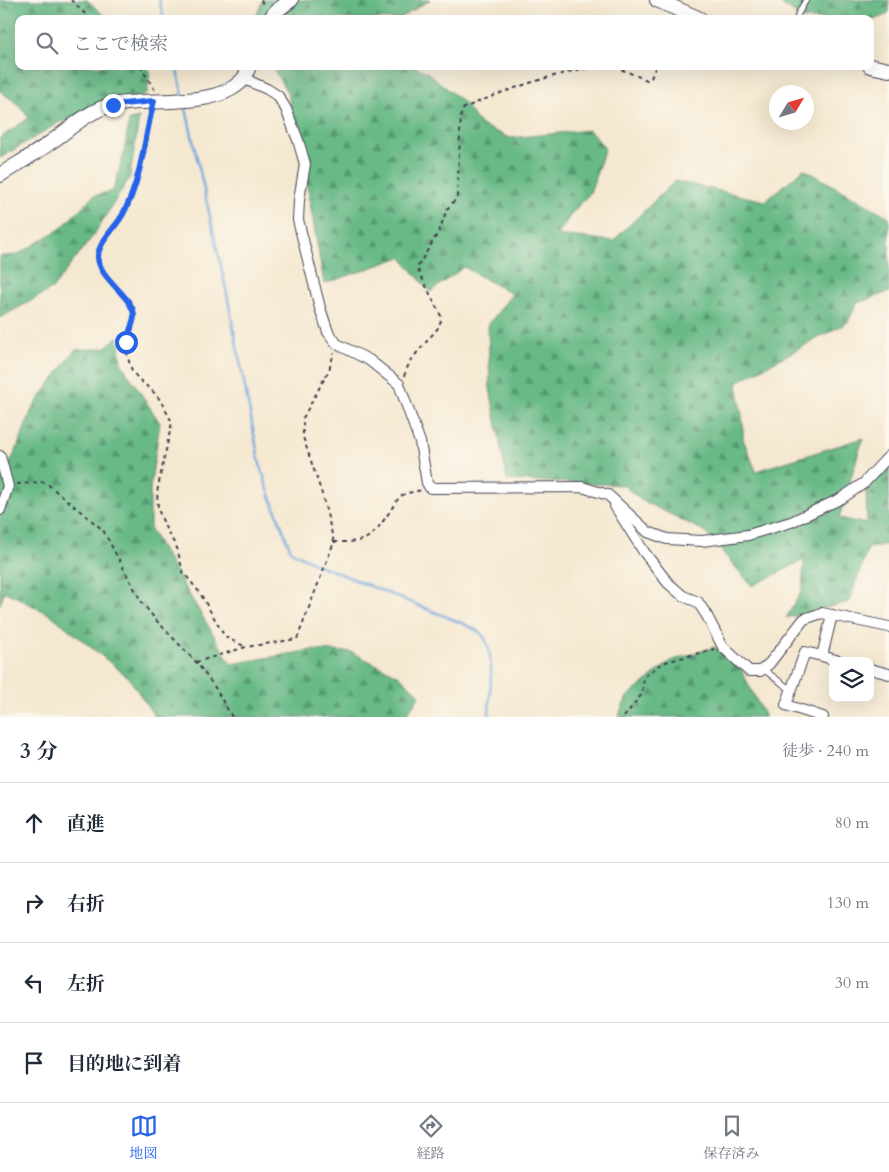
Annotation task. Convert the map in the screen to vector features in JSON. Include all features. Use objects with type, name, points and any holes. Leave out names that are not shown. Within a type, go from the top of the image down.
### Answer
[{"type":"street","points":[[273,15],[291,0]]},
{"type":"street","points":[[657,0],[691,15]]},
{"type":"street","points":[[874,67],[889,70]]},
{"type":"street","points":[[0,175],[96,111],[113,105],[158,101],[190,101],[228,91],[247,72]]},
{"type":"street","points":[[247,72],[249,81],[278,96],[286,109],[298,140],[305,164],[298,220],[320,308],[328,332],[337,344],[370,360],[399,384],[420,442],[427,483],[430,488],[582,487],[608,495],[648,532],[667,539],[702,541],[748,535],[791,522],[842,498],[864,482],[889,456]]},
{"type":"street","points":[[0,456],[8,486],[0,510]]},
{"type":"street","points":[[608,495],[644,552],[668,583],[683,596],[698,602],[708,616],[723,647],[749,671],[760,671],[769,664],[804,619],[822,613],[889,627]]},
{"type":"street","points":[[822,656],[832,615]]},
{"type":"street","points":[[823,717],[786,705],[805,652],[829,658]]},
{"type":"street","points":[[874,670],[889,674]]},
{"type":"lane","points":[[798,15],[806,0]]},
{"type":"lane","points":[[762,669],[791,690]]},
{"type":"path","points":[[71,0],[86,15]]},
{"type":"path","points":[[142,70],[158,101],[136,184],[123,214],[101,246],[98,262],[102,271],[132,307],[135,317],[126,342],[130,367],[139,380],[157,396],[172,422],[157,492],[158,509],[162,520],[177,548],[183,572],[200,593],[225,636],[246,647]]},
{"type":"path","points":[[399,384],[410,361],[438,328],[442,318],[417,268],[439,231],[446,209],[457,198],[461,113],[464,108],[497,94],[577,70]]},
{"type":"path","points":[[623,70],[647,80],[651,78],[654,70]]},
{"type":"path","points":[[196,662],[246,647],[297,639],[334,542],[322,494],[303,437],[303,418],[329,370],[337,344]]},
{"type":"path","points":[[8,486],[25,482],[45,482],[103,530],[140,601],[196,662],[214,686],[232,717]]},
{"type":"path","points":[[334,542],[364,540],[375,533],[398,498],[430,488]]},
{"type":"path","points":[[624,717],[642,694],[644,677],[662,663],[723,647]]},
{"type":"green space","points":[[0,0],[87,0],[104,15],[15,15],[15,70],[150,71],[147,94],[60,122],[0,158],[0,138],[29,118],[19,105],[0,91]]},
{"type":"green space","points":[[263,0],[430,0],[406,15],[257,15]]},
{"type":"green space","points":[[775,0],[889,0],[889,12],[874,20],[874,15],[798,15]]},
{"type":"green space","points":[[274,70],[422,70],[462,101],[481,125],[510,138],[589,130],[605,148],[590,193],[571,214],[558,235],[613,241],[675,181],[765,201],[804,169],[889,217],[889,292],[857,303],[848,322],[737,382],[743,423],[743,439],[756,471],[863,438],[839,518],[867,524],[866,491],[889,456],[889,544],[868,548],[849,602],[786,618],[802,591],[804,560],[752,586],[704,531],[641,500],[623,485],[507,480],[490,388],[488,325],[512,294],[464,267],[430,292],[401,257],[324,284],[308,191],[288,94]]},
{"type":"green space","points":[[139,118],[130,177],[93,236],[52,289],[0,318],[0,256],[17,255],[60,229],[93,196],[113,191],[124,153],[129,120]]},
{"type":"green space","points":[[118,336],[121,363],[160,423],[150,489],[150,529],[231,664],[312,650],[351,652],[398,675],[420,695],[405,717],[155,717],[128,677],[51,615],[4,591],[0,605],[0,481],[15,453],[33,407],[75,350],[105,348]]},
{"type":"green space","points":[[714,647],[735,658],[765,717],[618,717],[627,697],[671,661]]},
{"type":"waterway","points":[[159,0],[163,15]]},
{"type":"waterway","points":[[177,70],[183,96]]},
{"type":"waterway","points":[[185,104],[226,289],[259,460],[291,551],[316,564],[464,624],[480,633],[488,645],[490,655],[489,717]]},
{"type":"route","points":[[113,105],[154,101],[147,126],[143,156],[136,184],[123,214],[101,246],[98,254],[98,262],[102,271],[132,307],[135,317],[126,342]]}]
